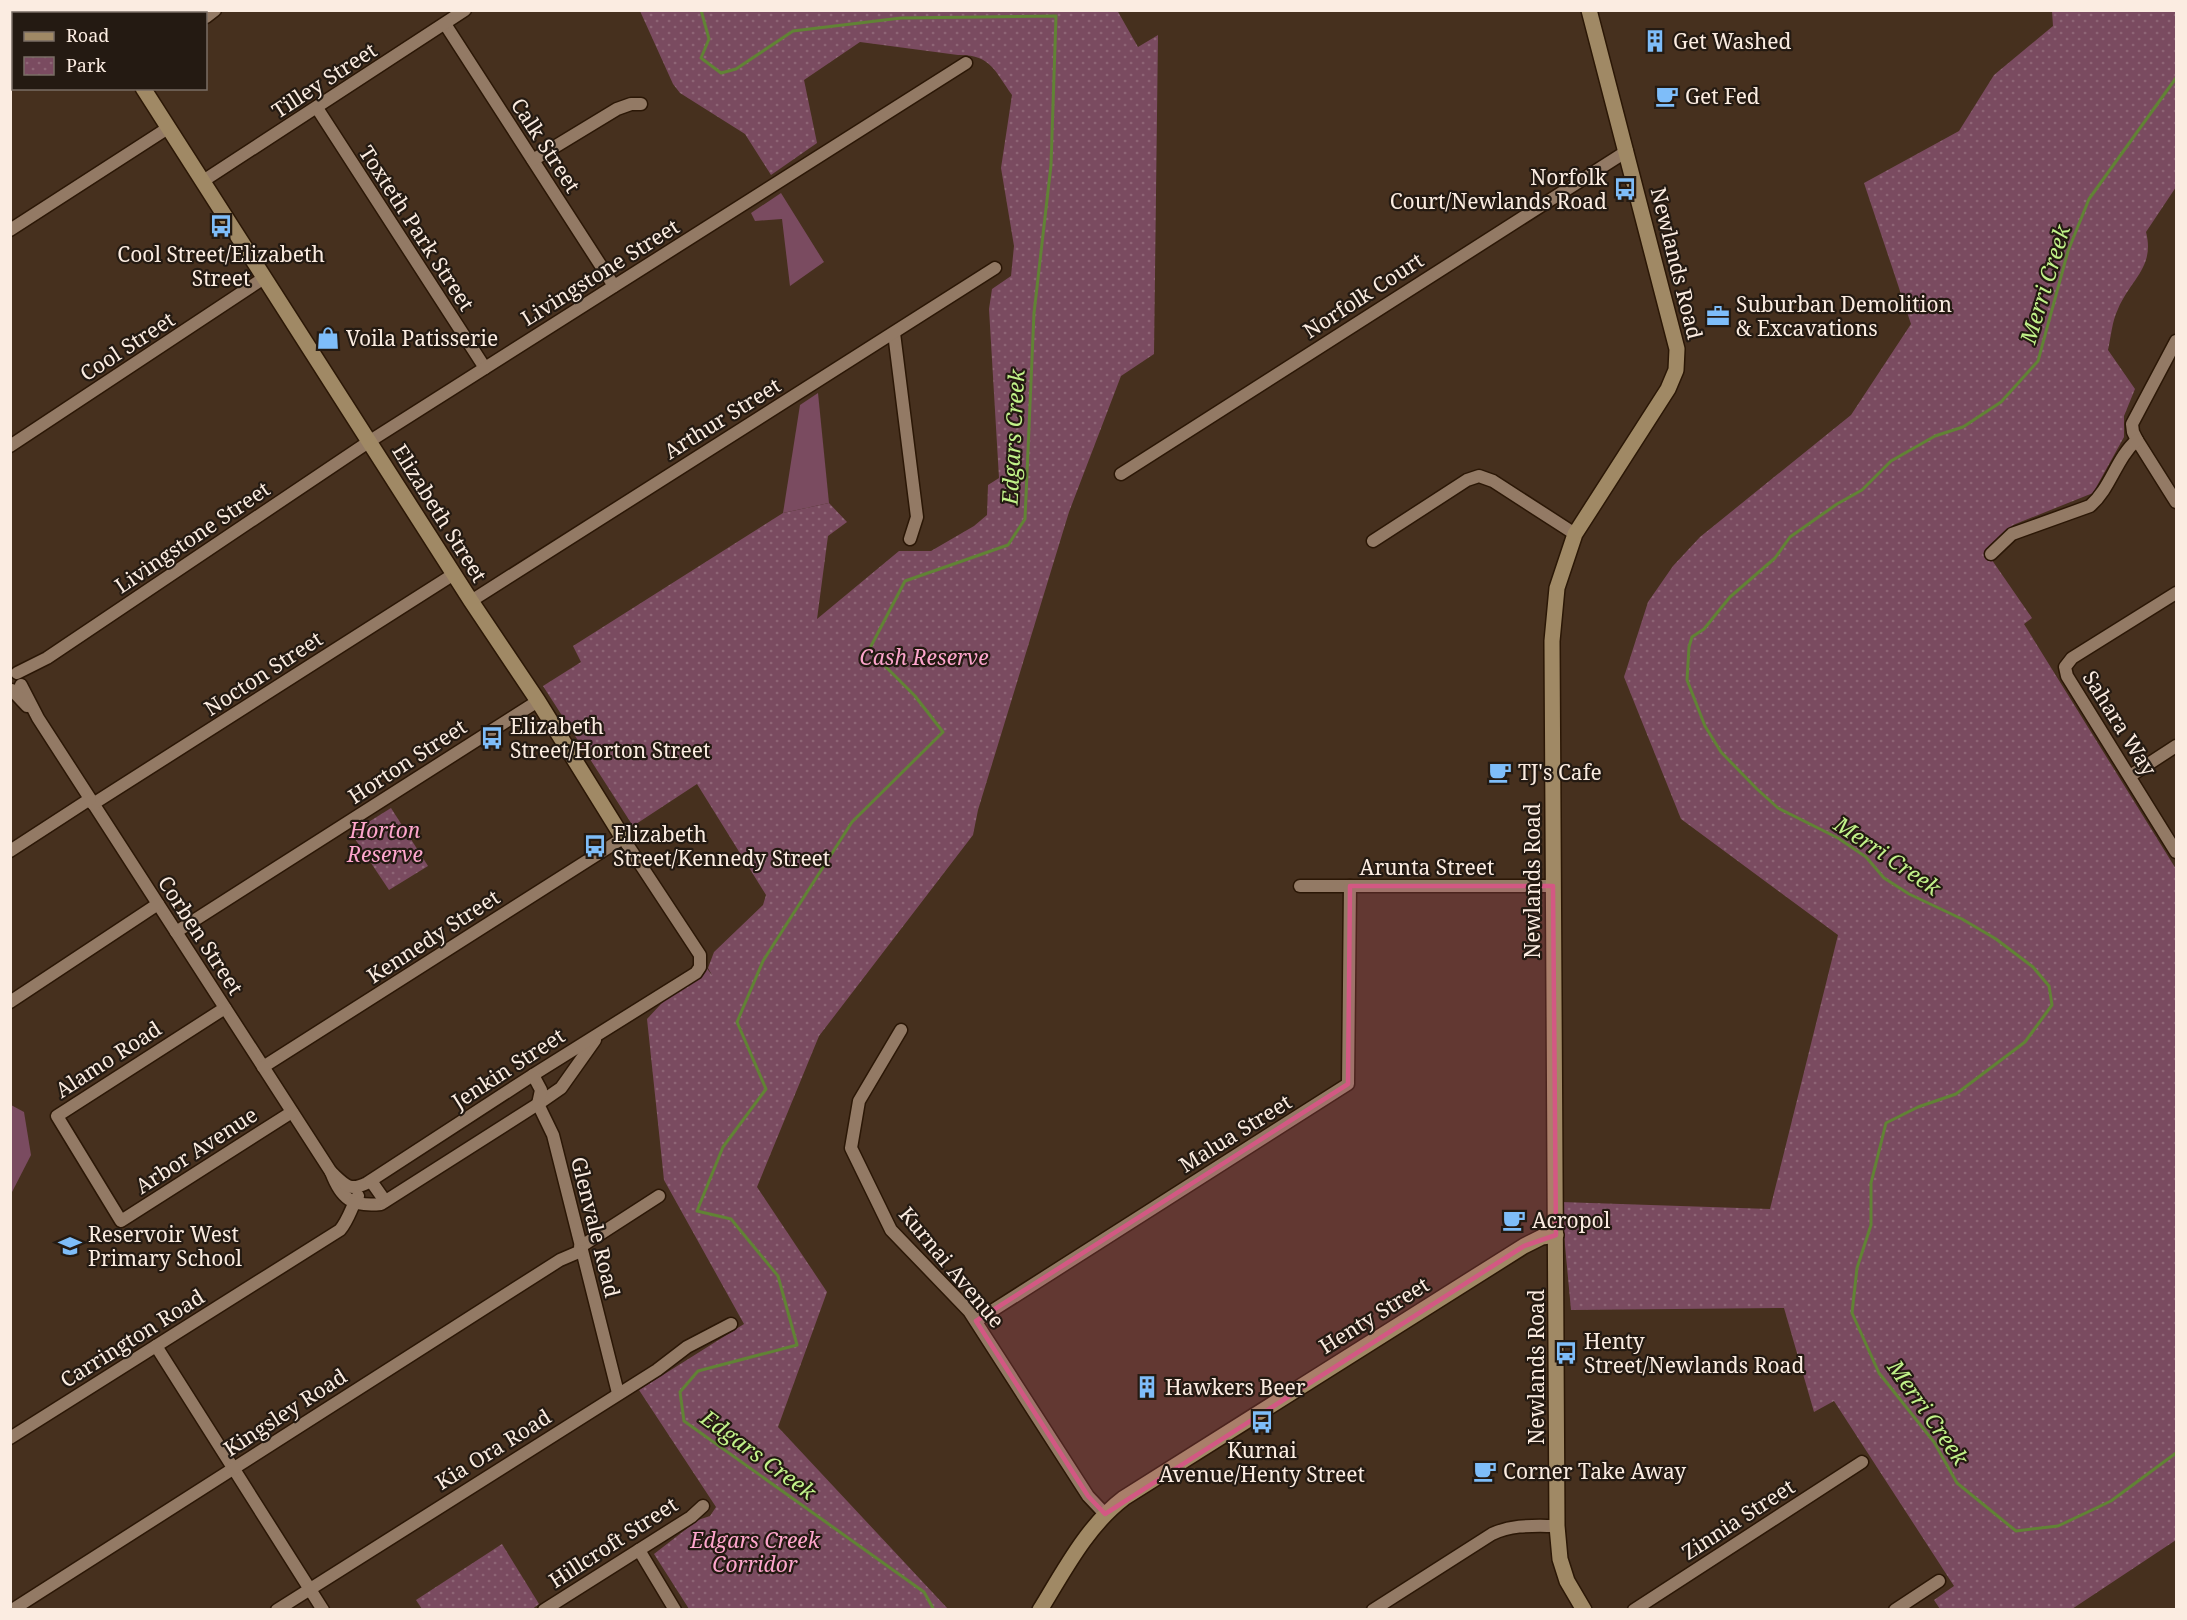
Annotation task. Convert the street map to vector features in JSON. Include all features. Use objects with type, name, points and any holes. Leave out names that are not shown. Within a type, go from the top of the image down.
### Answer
[{"type":"street","name":"Tilley Street","points":[[203,181],[465,10]]},
{"type":"street","name":"Newlands Road","points":[[1584,1610],[1567,1581],[1560,1559],[1557,1526],[1551,641],[1557,588],[1575,534],[1668,389],[1676,370],[1677,349],[1589,10]]},
{"type":"street","name":"Calk Street","points":[[445,24],[614,286]]},
{"type":"street","name":"Livingstone Street","points":[[15,679],[370,441],[966,63]]},
{"type":"street","name":"Elizabeth Street","points":[[144,90],[471,601],[538,701],[623,838],[700,955],[701,961]]},
{"type":"street","points":[[533,160],[617,109],[631,104],[641,104]]},
{"type":"street","name":"Toxteth Park Street","points":[[317,108],[485,368]]},
{"type":"street","points":[[10,230],[168,128]]},
{"type":"street","name":"Norfolk Court","points":[[1121,474],[1627,151]]},
{"type":"street","name":"Arthur Street","points":[[471,601],[995,268]]},
{"type":"street","name":"Cool Street","points":[[10,446],[264,278]]},
{"type":"street","points":[[894,333],[917,517],[909,539]]},
{"type":"street","points":[[2176,341],[2134,418],[2133,432],[2176,502]]},
{"type":"street","points":[[1991,554],[2012,534],[2091,506],[2123,454],[2137,440]]},
{"type":"street","points":[[1373,541],[1467,480],[1479,476],[1493,481],[1575,534]]},
{"type":"street","name":"Nocton Street","points":[[10,851],[92,802],[454,574]]},
{"type":"street","name":"Sahara Way","points":[[2176,593],[2072,658],[2065,667],[2067,676],[2176,852]]},
{"type":"street","name":"Corben Street","points":[[15,679],[331,1172]]},
{"type":"street","name":"Horton Street","points":[[176,932],[538,701]]},
{"type":"street","points":[[2130,776],[2176,746]]},
{"type":"street","name":"Kennedy Street","points":[[264,1068],[623,838]]},
{"type":"street","name":"Arunta Street","points":[[1300,886],[1553,886]]},
{"type":"street","name":"Malua Street","points":[[976,1321],[1348,1084],[1350,886]]},
{"type":"street","points":[[10,1002],[158,904]]},
{"type":"street","name":"Jenkin Street","points":[[369,1182],[533,1075],[696,973],[701,961]]},
{"type":"street","name":"Alamo Road","points":[[121,1221],[57,1116],[225,1008]]},
{"type":"street","name":"Kurnai Avenue","points":[[901,1030],[859,1101],[851,1148],[891,1230],[969,1311],[1088,1496],[1105,1514]]},
{"type":"street","points":[[331,1172],[342,1194],[354,1203],[366,1205],[385,1201],[561,1088],[599,1034]]},
{"type":"street","name":"Glenvale Road","points":[[533,1075],[541,1090],[538,1104],[553,1135],[618,1393]]},
{"type":"street","name":"Arbor Avenue","points":[[121,1221],[292,1112]]},
{"type":"street","points":[[331,1172],[351,1187],[357,1188],[369,1182],[385,1201]]},
{"type":"street","name":"Carrington Road","points":[[10,1438],[340,1230],[348,1220],[354,1203],[369,1182]]},
{"type":"street","name":"Kingsley Road","points":[[12,1610],[581,1249],[659,1196]]},
{"type":"street","name":"Henty Street","points":[[1041,1610],[1084,1540],[1105,1514],[1124,1498],[1524,1246],[1542,1237],[1556,1234]]},
{"type":"street","name":"Kia Ora Road","points":[[277,1610],[657,1370],[687,1347],[731,1324]]},
{"type":"street","points":[[156,1346],[323,1610]]},
{"type":"street","name":"Zinnia Street","points":[[1634,1610],[1862,1462]]},
{"type":"street","name":"Hillcroft Street","points":[[544,1610],[691,1517],[703,1506]]},
{"type":"street","points":[[1373,1610],[1500,1530],[1515,1526],[1557,1526]]},
{"type":"street","points":[[639,1550],[675,1610]]},
{"type":"street","points":[[1895,1610],[1939,1581]]},
{"type":"highlighted area","points":[[1350,886],[1553,886],[1556,1235],[1524,1246],[1105,1514],[1088,1496],[976,1321],[1348,1084]]},
{"type":"green space","points":[[1117,10],[1138,47],[1158,35],[1154,354],[1121,376],[1069,512],[978,810],[973,835],[819,1036],[757,1187],[827,1292],[778,1427],[948,1609],[689,1609],[654,1554],[698,1520],[710,1516],[716,1507],[639,1390],[744,1324],[664,1180],[647,1019],[701,961],[712,975],[708,968],[714,952],[763,905],[766,895],[697,784],[633,826],[543,686],[581,662],[573,646],[783,513],[829,503],[847,522],[828,536],[817,619],[899,551],[931,551],[974,526],[987,515],[988,485],[999,478],[989,309],[992,289],[1011,276],[1014,246],[1001,168],[1012,95],[991,66],[978,57],[860,42],[804,80],[817,143],[771,175],[745,134],[680,93],[673,84],[640,11]]},
{"type":"green space","points":[[2052,11],[2176,11],[2176,187],[2146,232],[2148,244],[2145,264],[2116,314],[2108,350],[2135,389],[2124,416],[2124,437],[2093,493],[2013,525],[1985,550],[2032,618],[2024,624],[2176,869],[2176,1540],[2072,1609],[1940,1609],[1934,1600],[1954,1586],[1834,1401],[1814,1412],[1784,1308],[1571,1310],[1561,1202],[1770,1209],[1838,935],[1681,819],[1624,677],[1648,602],[1673,566],[1700,537],[1851,415],[1911,324],[1864,183],[1959,131],[1994,75],[2053,26]]},
{"type":"green space","points":[[781,193],[824,262],[790,286],[782,219],[755,221],[751,213]]},
{"type":"green space","points":[[818,393],[829,503],[783,513],[800,405]]},
{"type":"green space","name":"Horton Reserve","points":[[391,808],[428,866],[389,890],[351,833]]},
{"type":"green space","points":[[11,1105],[24,1112],[31,1155],[11,1194]]},
{"type":"green space","points":[[502,1544],[539,1604],[531,1610],[422,1609],[416,1600]]},
{"type":"waterway","name":"Edgars Creek","points":[[701,10],[709,39],[701,58],[721,73],[736,69],[793,31],[901,18],[1056,16],[1051,165],[1034,313],[1025,519],[1008,545],[905,581],[869,650],[915,696],[943,732],[852,822],[763,961],[737,1022],[766,1089],[723,1147],[697,1211],[731,1219],[778,1276],[797,1345],[698,1371],[680,1392],[684,1421],[924,1592],[934,1610]]},
{"type":"waterway","name":"Merri Creek","points":[[2176,78],[2089,199],[2068,251],[2038,361],[2001,402],[1963,427],[1935,436],[1891,461],[1862,490],[1837,504],[1790,537],[1775,558],[1730,597],[1704,629],[1692,637],[1689,647],[1687,680],[1705,726],[1721,752],[1778,808],[1838,838],[1866,857],[1884,878],[1909,894],[1962,919],[1996,939],[2033,967],[2049,986],[2052,1005],[2025,1042],[1956,1094],[1918,1107],[1886,1123],[1871,1183],[1871,1225],[1857,1268],[1852,1313],[1879,1373],[1934,1442],[1957,1483],[2016,1531],[2058,1526],[2111,1501],[2176,1453]]},
{"type":"place","name":"Get Washed","points":[[1655,41]]},
{"type":"place","name":"Get Fed","points":[[1667,96]]},
{"type":"place","name":"Norfolk Court/Newlands Road","points":[[1625,189]]},
{"type":"place","name":"Cool Street/Elizabeth Street","points":[[221,226]]},
{"type":"place","name":"Suburban Demolition & Excavations","points":[[1718,316]]},
{"type":"place","name":"Voila Patisserie","points":[[328,338]]},
{"type":"place","name":"Elizabeth Street/Horton Street","points":[[492,738]]},
{"type":"place","name":"TJ's Cafe","points":[[1500,772]]},
{"type":"place","name":"Elizabeth Street/Kennedy Street","points":[[595,846]]},
{"type":"place","name":"Acropol","points":[[1514,1220]]},
{"type":"place","name":"Reservoir West Primary School","points":[[70,1246]]},
{"type":"place","name":"Henty Street/Newlands Road","points":[[1566,1353]]},
{"type":"place","name":"Hawkers Beer","points":[[1147,1387]]},
{"type":"place","name":"Kurnai Avenue/Henty Street","points":[[1262,1422]]},
{"type":"place","name":"Corner Take Away","points":[[1485,1471]]},
{"type":"park label","name":"Cash Reserve","points":[[924,657]]},
{"type":"park label","name":"Edgars Creek Corridor","points":[[755,1552]]}]
